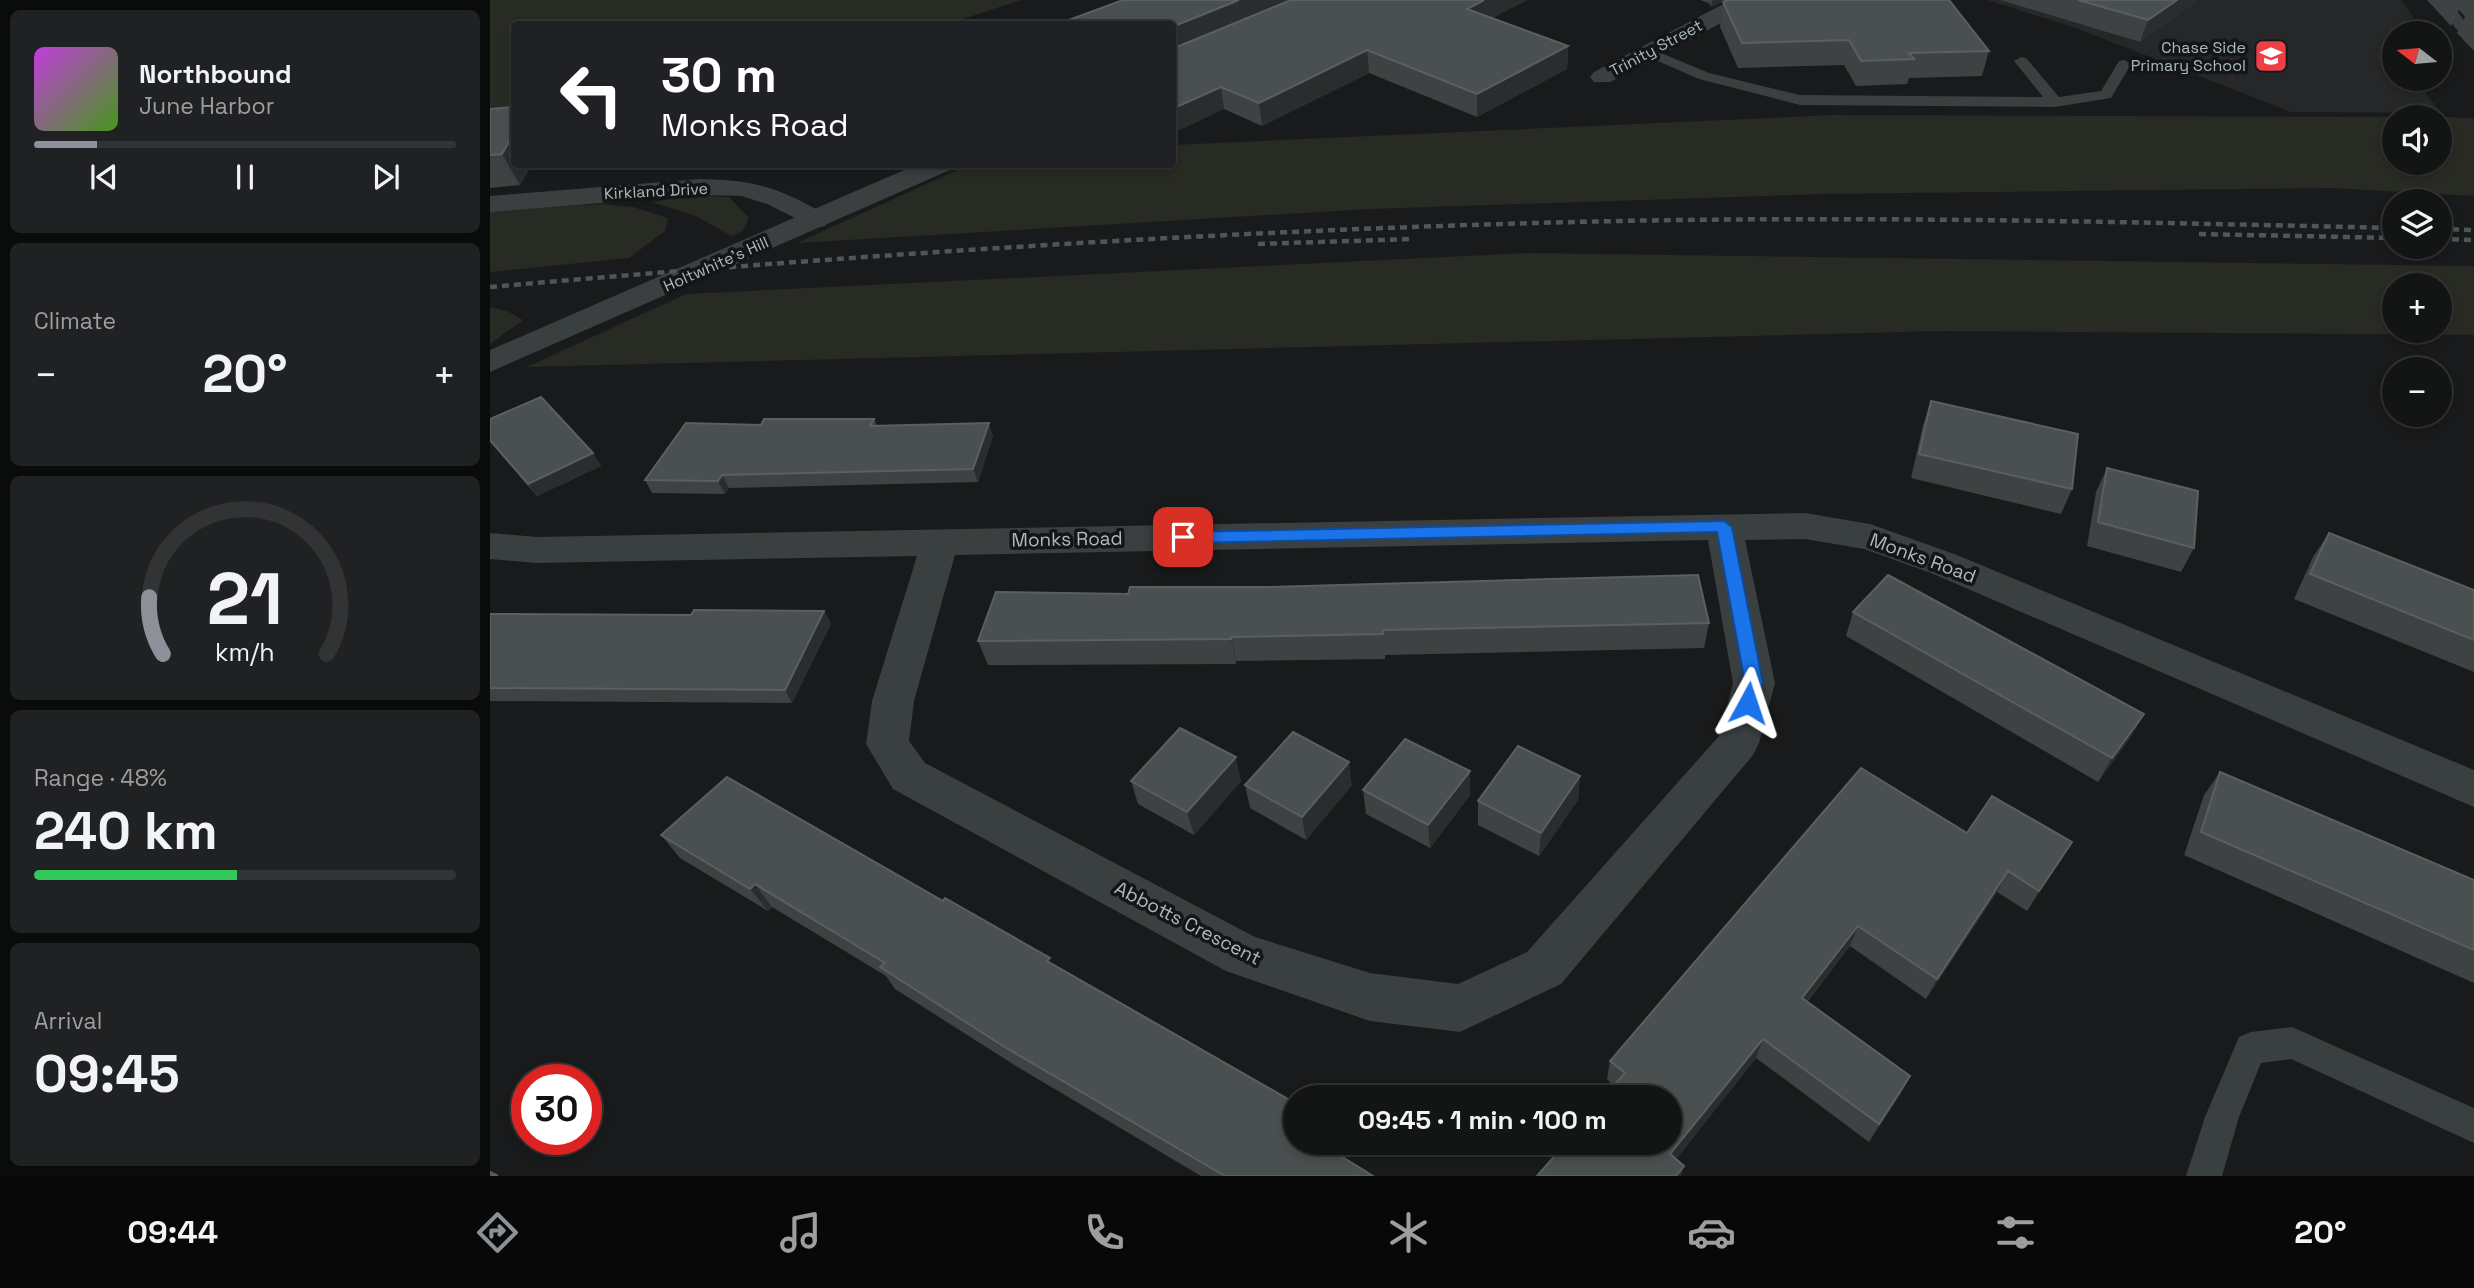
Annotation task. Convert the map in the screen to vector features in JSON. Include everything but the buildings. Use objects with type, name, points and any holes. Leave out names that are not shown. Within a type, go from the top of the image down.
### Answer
[{"type":"street","name":"Trinity Street","points":[[1602,77],[1747,0]]},
{"type":"street","name":"Holtwhite's Hill","points":[[490,362],[932,168]]},
{"type":"street","name":"Kirkland Drive","points":[[490,204],[686,188],[742,188],[777,198],[815,220]]},
{"type":"street","name":"Monks Road","points":[[490,546],[537,550],[835,547],[940,542],[1805,526],[1870,537],[1944,564],[2474,789]]},
{"type":"street","name":"Abbotts Crescent","points":[[940,542],[893,701],[888,733],[887,744],[909,776],[1243,955],[1370,997],[1460,1008],[1544,968],[1738,743],[1754,683],[1724,527]]},
{"type":"lane","points":[[2474,1],[2442,0],[2462,27],[2474,27]]},
{"type":"lane","points":[[1649,52],[1704,76],[1754,91],[1800,100],[2054,102],[2106,95],[2124,64]]},
{"type":"lane","points":[[2021,61],[2054,102]]},
{"type":"lane","points":[[2204,1176],[2222,1117],[2251,1048],[2292,1042],[2474,1126]]},
{"type":"shaded area","points":[[490,0],[1021,0],[957,21],[511,21],[511,132],[490,134]]},
{"type":"shaded area","name":"Chase Side Primary School","points":[[1987,0],[2402,0],[2413,17],[2412,21],[2382,21],[2382,91],[2424,91],[2435,105],[2382,105],[2382,113],[2291,112],[2073,27]]},
{"type":"shaded area","points":[[1833,115],[2382,117],[2382,175],[2452,175],[2452,117],[2474,119],[2474,196],[2452,195],[2452,189],[2382,191],[2331,188],[1823,194],[1371,209],[797,243],[961,168],[1176,168],[1176,145]]},
{"type":"shaded area","points":[[693,195],[729,197],[749,218],[742,231],[731,236],[696,216],[652,202]]},
{"type":"shaded area","points":[[603,204],[633,207],[668,218],[665,231],[629,258],[490,272],[490,210]]},
{"type":"shaded area","points":[[1527,253],[2474,266],[2474,335],[2452,335],[2452,273],[2382,273],[2382,334],[1943,331],[527,367],[686,294]]},
{"type":"shaded area","points":[[490,307],[507,311],[523,320],[490,344]]},
{"type":"railway","points":[[490,287],[1053,245],[1477,225],[1909,219],[2382,228]]},
{"type":"railway","points":[[2452,229],[2474,230]]},
{"type":"railway","points":[[2199,234],[2382,238]]},
{"type":"railway","points":[[1258,244],[1412,239]]},
{"type":"railway","points":[[2452,239],[2474,240]]},
{"type":"place","name":"Chase Side Primary School","points":[[2271,56]]},
{"type":"route","points":[[1183,537],[1724,527],[1754,683],[1748,703]]}]
